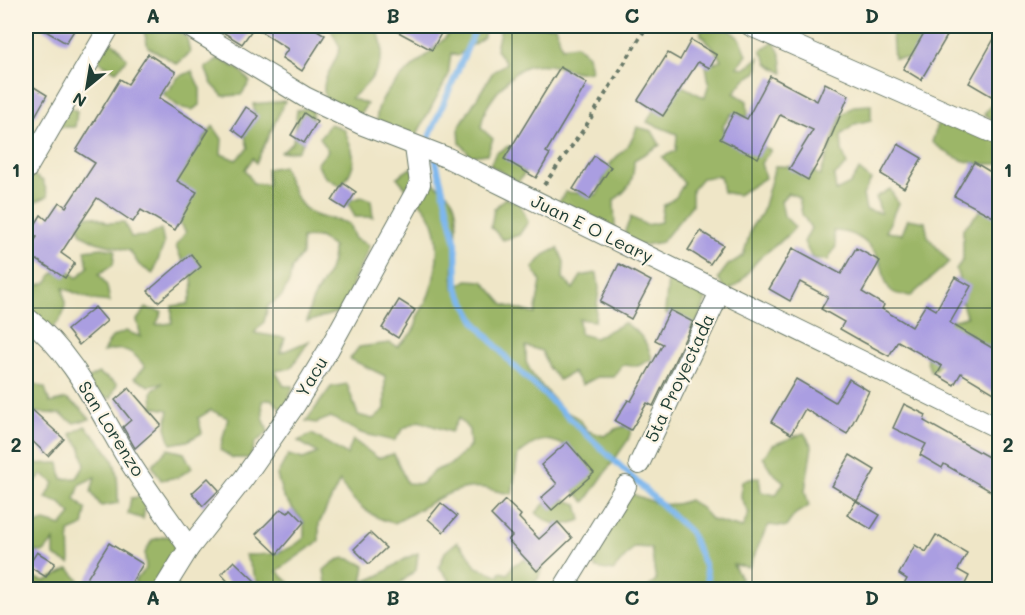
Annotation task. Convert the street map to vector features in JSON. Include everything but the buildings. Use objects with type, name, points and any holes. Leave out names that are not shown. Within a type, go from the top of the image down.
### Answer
[{"type":"street","points":[[26,170],[110,26]]},
{"type":"street","name":"Juan E O Leary","points":[[188,26],[305,96],[420,148],[448,158],[999,429]]},
{"type":"street","points":[[751,26],[999,136]]},
{"type":"street","name":"Yacu","points":[[163,590],[189,548],[250,469],[295,405],[329,349],[420,184],[420,148]]},
{"type":"street","name":"5ta Proyectada","points":[[639,464],[720,292]]},
{"type":"street","name":"San Lorenzo","points":[[26,316],[56,346],[92,395],[125,455],[189,548]]},
{"type":"street","points":[[562,590],[626,486]]},
{"type":"path","points":[[534,201],[584,129],[647,26]]},
{"type":"green space","points":[[151,26],[171,27],[187,38],[190,53],[177,64],[148,47],[144,31]]},
{"type":"green space","points":[[329,26],[374,26],[379,36],[382,46],[379,66],[360,91],[351,98],[367,104],[358,117],[327,104],[324,95],[325,81],[340,47]]},
{"type":"green space","points":[[454,26],[485,26],[484,37],[457,56],[451,53],[448,76],[417,134],[407,146],[381,131],[377,115],[381,101],[399,79],[435,48]]},
{"type":"green space","points":[[501,26],[555,26],[562,47],[576,45],[588,55],[591,71],[577,72],[540,64],[524,67],[518,71],[499,90],[485,112],[481,128],[493,139],[487,154],[471,156],[460,143],[459,127],[493,72],[506,63],[496,50]]},
{"type":"green space","points":[[701,26],[725,26],[741,40],[747,55],[737,67],[746,68],[759,57],[757,72],[744,80],[734,93],[747,101],[748,117],[731,114],[723,126],[728,141],[757,144],[771,150],[761,163],[765,178],[738,195],[723,192],[720,176],[702,178],[692,190],[692,205],[662,242],[628,248],[625,231],[631,217],[646,225],[661,222],[663,206],[676,197],[684,183],[662,157],[676,151],[677,134],[647,122],[655,107],[665,77],[705,98],[709,83],[706,66],[721,60],[713,47],[701,35]]},
{"type":"green space","points":[[895,26],[928,26],[932,37],[911,59],[894,58],[892,34]]},
{"type":"green space","points":[[104,37],[117,46],[127,59],[116,71],[101,63],[89,44]]},
{"type":"green space","points":[[774,41],[781,56],[783,73],[768,64],[761,50]]},
{"type":"green space","points":[[219,59],[240,70],[250,82],[241,95],[223,96],[212,84],[205,68]]},
{"type":"green space","points":[[192,71],[200,89],[200,105],[192,110],[179,107],[161,92],[169,90],[177,78]]},
{"type":"green space","points":[[999,95],[999,123],[984,114]]},
{"type":"green space","points":[[285,101],[256,163],[253,158],[245,169],[253,183],[268,185],[267,169],[283,166],[292,190],[306,210],[321,217],[349,224],[355,239],[369,245],[355,277],[351,303],[338,312],[307,322],[312,301],[330,268],[333,247],[319,237],[302,238],[302,254],[292,268],[289,283],[282,296],[268,306],[264,322],[254,333],[285,338],[280,353],[309,341],[291,368],[275,371],[284,386],[293,386],[285,413],[271,399],[262,401],[263,417],[268,432],[255,443],[250,458],[233,458],[220,450],[228,418],[211,410],[198,418],[202,433],[187,441],[171,444],[166,427],[169,410],[153,407],[152,391],[163,383],[149,386],[134,378],[145,367],[132,353],[117,349],[103,352],[112,337],[126,331],[141,337],[137,320],[146,308],[162,312],[156,325],[172,323],[172,306],[188,304],[192,294],[192,279],[176,246],[186,232],[177,218],[171,174],[185,166],[213,126],[222,139],[221,154],[236,160],[248,148],[244,132],[256,120],[253,104]]},
{"type":"green space","points":[[63,104],[77,111],[75,127],[41,127]]},
{"type":"green space","points":[[871,105],[871,120],[855,124],[841,135],[842,150],[847,165],[834,176],[836,191],[850,184],[859,170],[871,180],[863,195],[866,210],[881,213],[876,197],[890,189],[898,203],[886,232],[902,234],[908,219],[925,222],[928,237],[949,262],[911,296],[897,294],[890,290],[879,259],[857,236],[833,231],[836,246],[828,260],[812,258],[804,242],[811,228],[802,214],[799,197],[788,193],[781,201],[784,216],[795,227],[759,259],[742,281],[726,291],[718,278],[728,265],[743,256],[752,226],[762,213],[775,166],[808,167],[820,176],[841,116],[854,106]]},
{"type":"green space","points":[[312,108],[313,124],[298,151],[281,152],[293,142],[297,110]]},
{"type":"green space","points":[[940,119],[999,141],[999,164],[979,164],[956,158],[932,142]]},
{"type":"green space","points":[[330,124],[344,129],[352,152],[351,171],[341,186],[325,177],[317,164],[328,151],[320,137]]},
{"type":"green space","points":[[637,127],[652,131],[660,145],[634,160],[630,183],[614,200],[615,231],[557,205],[566,192],[597,195],[609,166],[629,143]]},
{"type":"green space","points":[[509,146],[522,155],[527,170],[518,182],[490,165],[496,153]]},
{"type":"green space","points":[[411,168],[446,192],[455,204],[457,226],[454,289],[467,280],[483,281],[504,305],[535,314],[541,282],[533,268],[544,255],[558,248],[564,262],[563,278],[573,289],[581,276],[597,273],[599,289],[595,321],[579,319],[580,334],[595,338],[624,323],[642,338],[652,359],[638,366],[622,365],[613,377],[597,377],[582,385],[573,372],[559,380],[548,367],[542,351],[526,346],[526,362],[533,376],[564,411],[578,418],[588,431],[604,436],[618,428],[633,425],[628,440],[585,502],[573,490],[567,447],[547,440],[530,446],[518,455],[512,494],[485,488],[461,490],[449,493],[394,523],[385,521],[362,508],[340,481],[319,524],[319,541],[277,571],[296,589],[261,589],[245,555],[283,551],[304,538],[304,522],[283,497],[277,475],[288,455],[303,459],[318,453],[298,441],[312,434],[347,455],[353,440],[378,458],[394,454],[407,483],[421,484],[434,471],[451,464],[470,446],[469,430],[459,418],[451,432],[419,421],[404,428],[394,441],[361,433],[331,417],[316,423],[306,421],[331,387],[347,384],[358,415],[373,419],[385,409],[385,376],[350,359],[359,347],[390,343],[397,347],[416,326],[417,317],[429,295],[436,268],[437,240],[427,211],[397,177]]},
{"type":"green space","points":[[29,173],[43,181],[48,196],[26,206],[26,174]]},
{"type":"green space","points":[[362,197],[371,200],[373,217],[355,217],[347,201]]},
{"type":"green space","points":[[505,198],[520,204],[528,222],[519,235],[503,240],[491,227],[494,209]]},
{"type":"green space","points":[[999,207],[999,374],[996,381],[973,373],[974,336],[963,331],[945,359],[931,372],[926,347],[935,324],[967,317],[956,270],[963,259],[963,229],[980,211]]},
{"type":"green space","points":[[94,216],[108,223],[124,222],[131,237],[147,236],[161,229],[164,244],[153,274],[139,265],[130,251],[96,242],[81,234],[77,217]]},
{"type":"green space","points":[[102,248],[115,250],[113,265],[99,274],[107,286],[110,302],[93,300],[63,288],[64,312],[50,330],[26,324],[26,289],[48,282],[51,275],[65,267],[77,278],[88,267],[85,250]]},
{"type":"green space","points":[[668,279],[694,290],[706,300],[694,330],[678,323],[665,312]]},
{"type":"green space","points":[[98,373],[117,384],[111,398],[93,396],[84,381]]},
{"type":"green space","points":[[31,382],[45,388],[50,403],[66,399],[79,407],[90,419],[74,423],[60,414],[27,412],[26,391]]},
{"type":"green space","points":[[85,426],[103,445],[113,460],[117,477],[118,503],[101,506],[91,492],[95,477],[80,484],[75,499],[86,510],[83,526],[69,532],[70,564],[54,556],[54,540],[44,552],[28,551],[26,548],[26,522],[29,526],[45,521],[61,526],[71,514],[60,503],[46,498],[54,483],[42,474],[31,486],[31,502],[26,507],[26,467],[28,464],[59,463],[62,479],[77,478],[85,465],[81,448],[71,434]]},
{"type":"green space","points":[[804,433],[812,446],[805,491],[809,506],[795,514],[786,527],[769,525],[749,567],[733,565],[741,578],[739,589],[646,589],[656,581],[651,548],[634,547],[613,571],[596,568],[591,551],[604,542],[609,527],[630,493],[666,505],[689,500],[701,508],[712,520],[742,528],[749,513],[741,498],[742,481],[759,477],[761,492],[776,495],[784,482],[772,472],[763,457],[773,445]]},
{"type":"green space","points":[[168,449],[184,453],[192,468],[178,477],[161,480],[152,465]]},
{"type":"green space","points":[[147,496],[143,519],[128,514],[131,498]]},
{"type":"green space","points":[[563,499],[577,504],[581,520],[568,524],[557,524],[547,521],[536,513],[547,501]]},
{"type":"green space","points":[[167,536],[183,541],[164,568],[159,583],[152,589],[142,589],[134,581],[146,569],[145,553],[152,540]]},
{"type":"green space","points":[[457,542],[468,553],[476,567],[500,576],[500,572],[508,574],[513,565],[528,558],[543,564],[538,579],[525,590],[511,581],[506,583],[505,589],[450,589],[450,581],[439,567],[445,552]]},
{"type":"green space","points":[[418,553],[416,570],[393,589],[327,589],[324,570],[339,559],[348,558],[365,566],[362,582],[370,580]]},
{"type":"green space","points":[[69,569],[87,589],[36,589],[27,576],[45,581]]},
{"type":"waterway","points":[[432,148],[429,137],[477,26]]},
{"type":"waterway","points":[[435,157],[456,243],[457,288],[476,323],[512,364],[690,532],[705,566],[710,590]]}]
